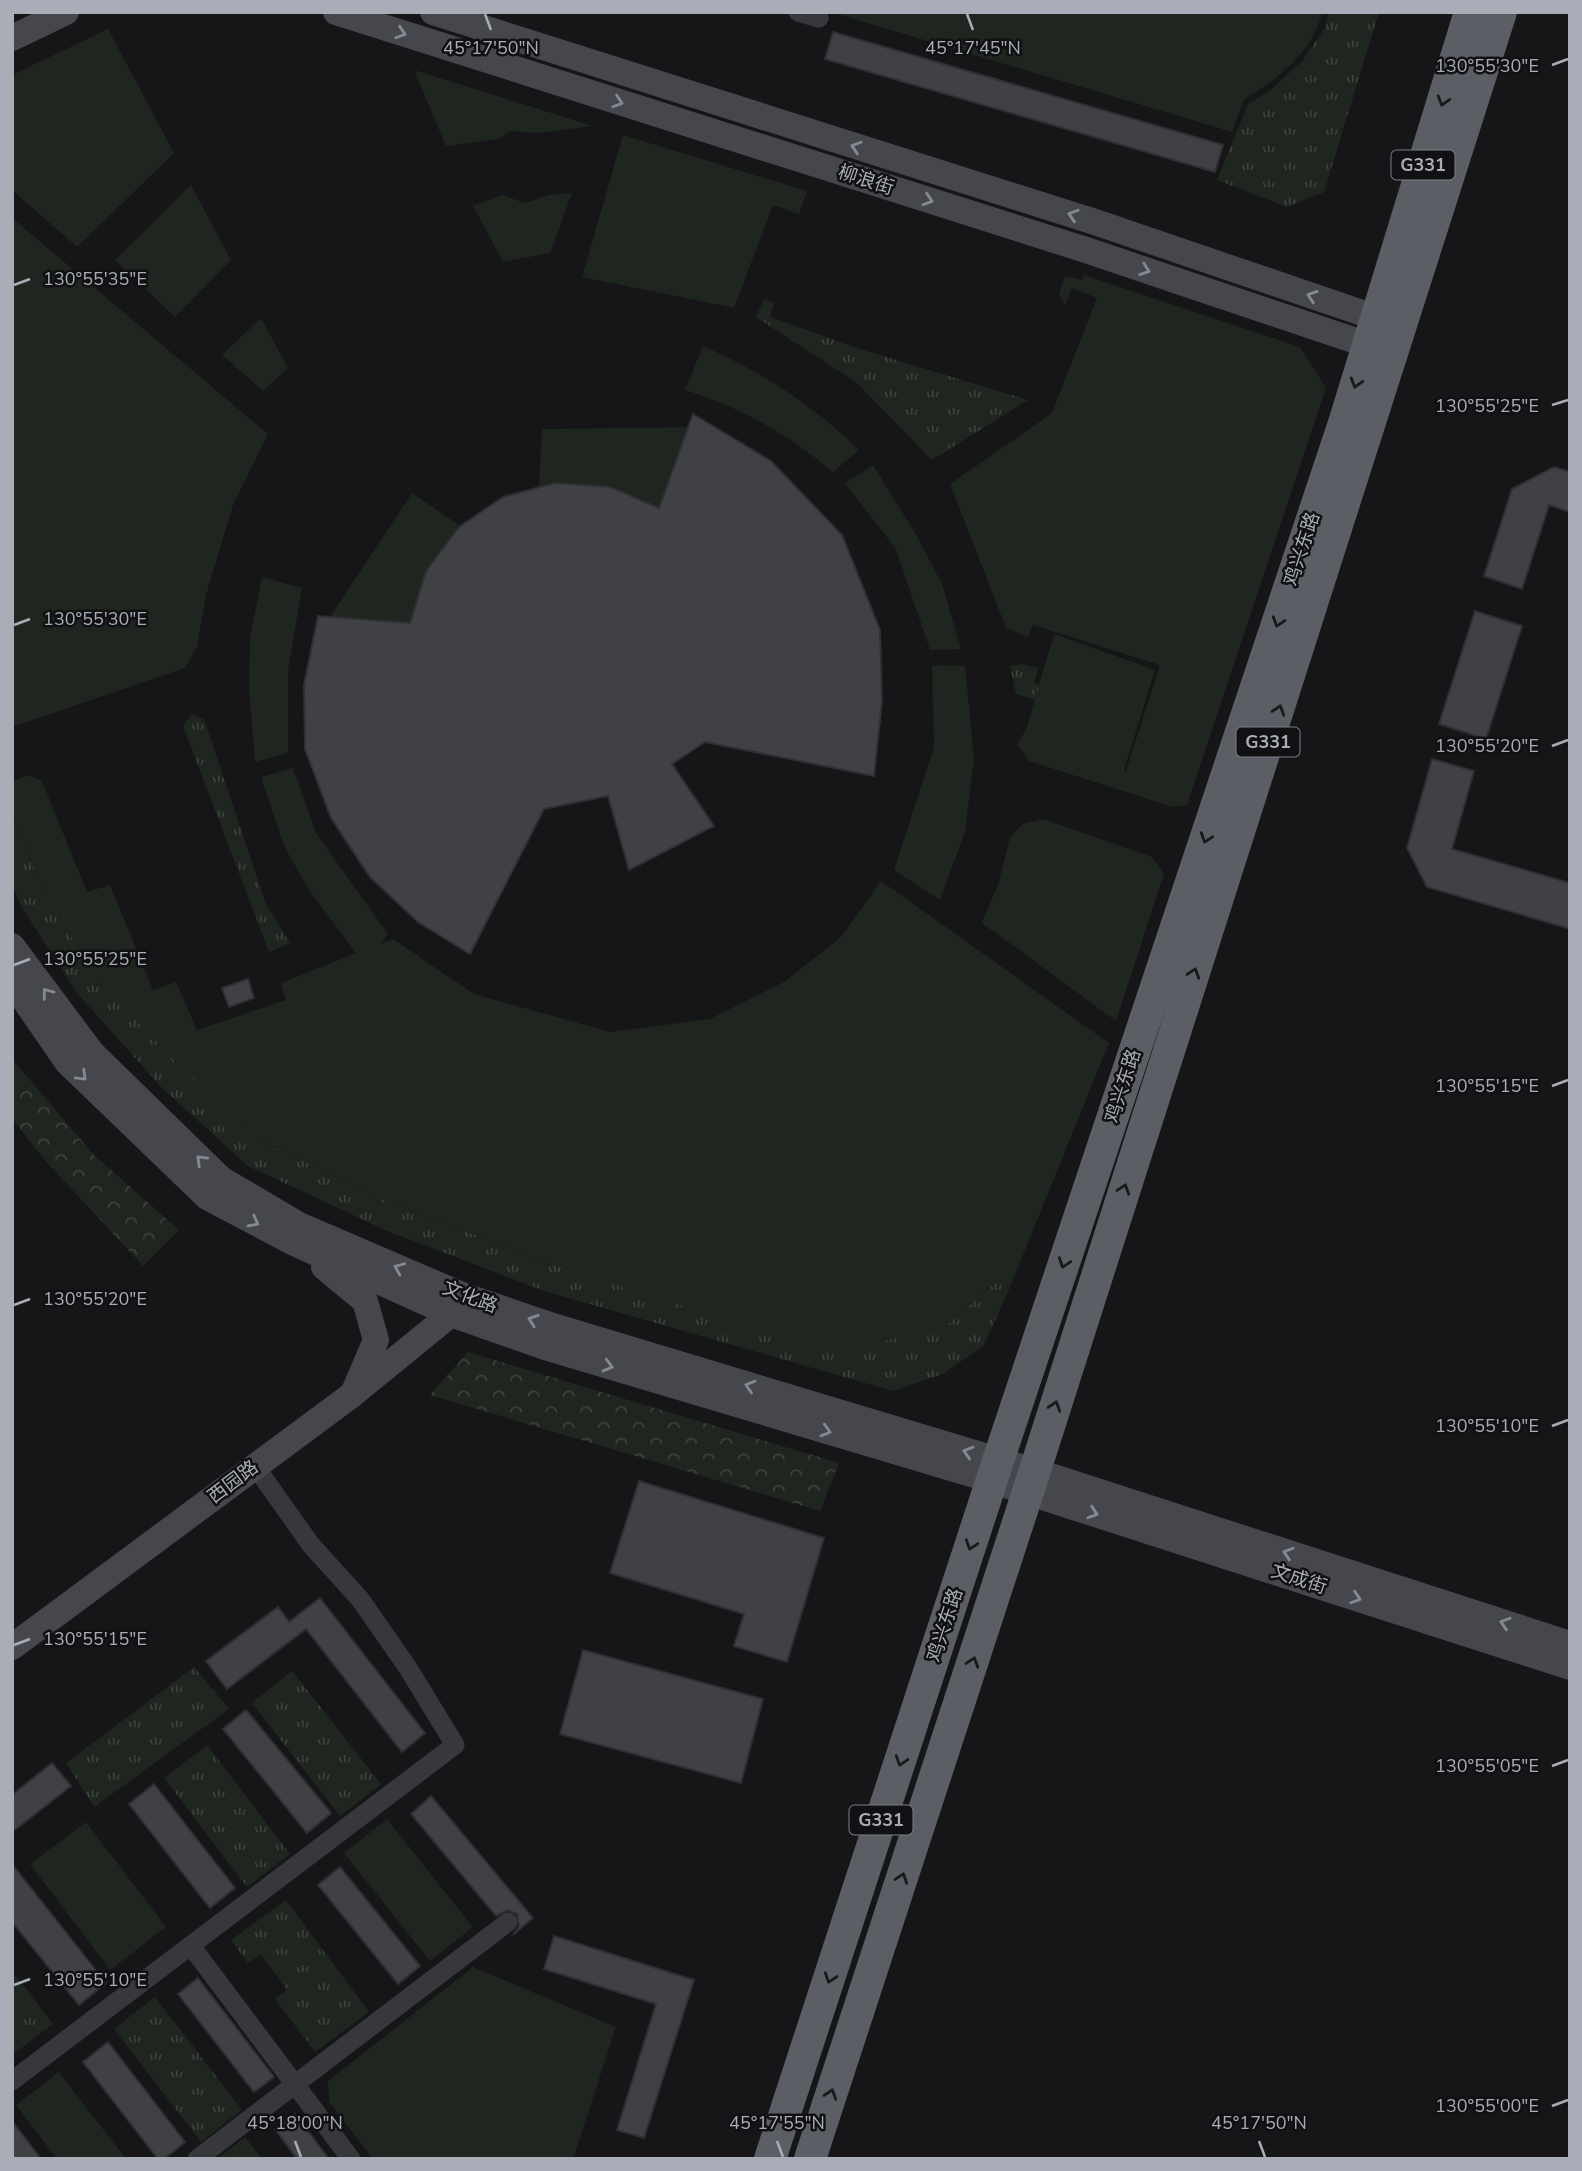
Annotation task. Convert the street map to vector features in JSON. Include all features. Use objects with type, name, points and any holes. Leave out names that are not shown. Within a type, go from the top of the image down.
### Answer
[{"type":"highway","name":"鸡兴东路","points":[[810,2159],[1031,1482],[1380,335],[1470,12]]},
{"type":"highway","name":"鸡兴东路","points":[[770,2159],[995,1471],[1380,335],[1501,12]]},
{"type":"main road","points":[[12,38],[66,12]]},
{"type":"main road","name":"柳浪街","points":[[336,12],[1086,250],[1380,335]]},
{"type":"main road","name":"柳浪街","points":[[433,12],[1095,222],[1380,335]]},
{"type":"main road","name":"文化路","points":[[12,946],[92,1053],[220,1179],[299,1225],[462,1295],[1031,1482]]},
{"type":"main road","name":"文化路","points":[[12,982],[68,1063],[207,1197],[294,1243],[451,1314],[545,1348],[995,1471]]},
{"type":"main road","points":[[294,1243],[365,1301],[376,1340],[352,1394]]},
{"type":"main road","name":"西园路","points":[[12,1647],[352,1394],[451,1314]]},
{"type":"main road","name":"文成街","points":[[1031,1482],[1570,1644]]},
{"type":"main road","name":"文成街","points":[[1031,1482],[1570,1667]]},
{"type":"street","points":[[798,12],[819,18]]},
{"type":"street","points":[[12,2081],[455,1745],[408,1668],[360,1599],[311,1545],[255,1466]]},
{"type":"street","points":[[197,2159],[508,1922]]},
{"type":"street","points":[[191,1946],[351,2159]]},
{"type":"green space","points":[[831,12],[1322,12],[1318,26],[1303,52],[1269,83],[1244,99],[1232,132]]},
{"type":"green space","points":[[1329,12],[1379,12],[1324,192],[1287,207],[1217,180],[1248,104],[1270,91],[1302,61],[1325,28]]},
{"type":"green space","points":[[108,29],[174,153],[77,247],[12,190],[12,75]]},
{"type":"green space","points":[[414,70],[593,126],[538,133],[511,131],[498,139],[446,146]]},
{"type":"green space","points":[[623,135],[807,191],[799,214],[773,205],[734,308],[582,277]]},
{"type":"green space","points":[[191,185],[231,260],[175,317],[115,260]]},
{"type":"green space","points":[[572,193],[550,253],[503,262],[473,206],[502,195],[525,203],[548,195]]},
{"type":"green space","points":[[12,218],[268,434],[233,505],[206,595],[197,647],[185,668],[12,727]]},
{"type":"green space","points":[[1084,275],[1300,347],[1326,388],[1187,805],[1173,807],[1029,761],[1017,744],[1026,730],[1054,634],[1155,670],[1124,770],[1126,771],[1160,665],[1033,625],[1028,637],[1006,628],[950,484],[1052,413],[1097,298],[1072,288],[1065,306],[1059,294],[1065,276],[1082,280]]},
{"type":"green space","points":[[764,299],[774,303],[770,317],[860,349],[1028,400],[932,460],[856,382],[756,317]]},
{"type":"green space","points":[[261,318],[288,368],[263,391],[222,355]]},
{"type":"green space","points":[[703,346],[786,391],[824,418],[859,450],[833,472],[764,424],[726,405],[685,390]]},
{"type":"green space","points":[[700,427],[660,523],[553,524],[539,485],[542,429]]},
{"type":"green space","points":[[873,465],[917,536],[942,584],[961,649],[930,650],[896,549],[845,483]]},
{"type":"green space","points":[[412,493],[456,523],[487,558],[425,646],[326,623]]},
{"type":"green space","points":[[262,577],[302,588],[288,670],[288,753],[255,762],[249,688],[250,638]]},
{"type":"green space","points":[[1022,664],[1038,668],[1034,683],[1054,689],[1050,704],[1016,694],[1010,666]]},
{"type":"green space","points":[[932,665],[965,666],[974,758],[965,832],[940,900],[894,870],[934,747]]},
{"type":"green space","points":[[192,714],[204,719],[266,904],[290,943],[269,952],[183,726]]},
{"type":"green space","points":[[293,768],[316,833],[388,934],[380,944],[393,939],[474,994],[610,1032],[710,1019],[784,982],[841,937],[881,881],[1109,1043],[1010,1287],[995,1283],[946,1326],[830,1354],[549,1263],[386,1201],[264,1142],[175,1062],[94,975],[43,890],[12,812],[12,781],[29,775],[42,781],[87,892],[110,885],[153,990],[176,982],[197,1030],[286,1000],[281,983],[356,953],[309,890],[285,848],[261,777]]},
{"type":"green space","points":[[12,812],[43,890],[264,1142],[386,1201],[549,1263],[946,1326],[995,1283],[1010,1287],[984,1345],[943,1374],[893,1391],[544,1291],[385,1230],[248,1166],[163,1089],[77,993],[21,906],[12,884]]},
{"type":"green space","points":[[1043,819],[1152,857],[1164,874],[1116,1021],[982,923],[999,882],[1010,837],[1023,824]]},
{"type":"green space","points":[[12,1059],[94,1155],[179,1230],[143,1266],[42,1157],[12,1118]]},
{"type":"green space","points":[[468,1352],[839,1463],[820,1511],[430,1395]]},
{"type":"green space","points":[[194,1667],[229,1709],[94,1807],[66,1763]]},
{"type":"green space","points":[[292,1671],[381,1784],[340,1816],[252,1703]]},
{"type":"green space","points":[[207,1745],[290,1854],[247,1887],[164,1778]]},
{"type":"green space","points":[[387,1819],[473,1927],[430,1961],[344,1853]]},
{"type":"green space","points":[[86,1822],[166,1927],[110,1970],[30,1864]]},
{"type":"green space","points":[[286,1900],[369,2012],[315,2052],[275,1999],[287,1990],[261,1954],[248,1963],[231,1940]]},
{"type":"green space","points":[[473,1967],[616,2027],[573,2159],[373,2159],[329,2102],[328,2081]]},
{"type":"green space","points":[[12,1971],[53,2024],[12,2055]]},
{"type":"green space","points":[[155,1997],[242,2110],[201,2142],[114,2029]]},
{"type":"green space","points":[[59,2072],[126,2159],[57,2159],[16,2105]]},
{"type":"green space","points":[[245,2137],[262,2159],[217,2159]]},
{"type":"building","points":[[833,32],[1223,145],[1215,172],[825,59]]},
{"type":"building","points":[[693,414],[771,461],[842,535],[880,630],[882,701],[874,776],[705,742],[672,764],[714,826],[629,870],[608,796],[544,809],[470,954],[418,922],[370,877],[331,818],[305,749],[304,685],[318,616],[410,623],[426,571],[459,527],[503,497],[555,483],[610,487],[659,508]]},
{"type":"building","points":[[1554,467],[1570,472],[1570,512],[1549,505],[1522,589],[1484,576],[1512,489]]},
{"type":"building","points":[[1475,611],[1522,626],[1486,739],[1439,724]]},
{"type":"building","points":[[1432,759],[1474,771],[1452,849],[1570,883],[1570,929],[1427,887],[1407,848]]},
{"type":"building","points":[[248,979],[254,998],[229,1007],[222,988]]},
{"type":"building","points":[[639,1481],[824,1538],[787,1662],[734,1646],[744,1614],[610,1573]]},
{"type":"building","points":[[320,1598],[425,1733],[402,1752],[306,1629],[227,1689],[206,1661],[278,1607],[289,1622]]},
{"type":"building","points":[[583,1650],[763,1699],[741,1783],[560,1734]]},
{"type":"building","points":[[246,1710],[331,1813],[307,1833],[223,1729]]},
{"type":"building","points":[[52,1763],[71,1786],[12,1832],[12,1795]]},
{"type":"building","points":[[154,1784],[235,1888],[210,1908],[129,1804]]},
{"type":"building","points":[[431,1796],[533,1918],[513,1935],[519,1926],[517,1914],[507,1910],[496,1916],[411,1814]]},
{"type":"building","points":[[12,1864],[106,1983],[79,2005],[12,1922]]},
{"type":"building","points":[[340,1867],[420,1966],[398,1984],[318,1885]]},
{"type":"building","points":[[554,1936],[694,1980],[644,2138],[617,2130],[656,2004],[544,1969]]},
{"type":"building","points":[[198,1978],[274,2077],[254,2092],[178,1994]]},
{"type":"building","points":[[108,2042],[185,2142],[164,2159],[158,2159],[83,2062]]},
{"type":"building","points":[[295,2114],[329,2159],[297,2159],[275,2129]]},
{"type":"building","points":[[12,2121],[41,2159],[12,2159]]}]
